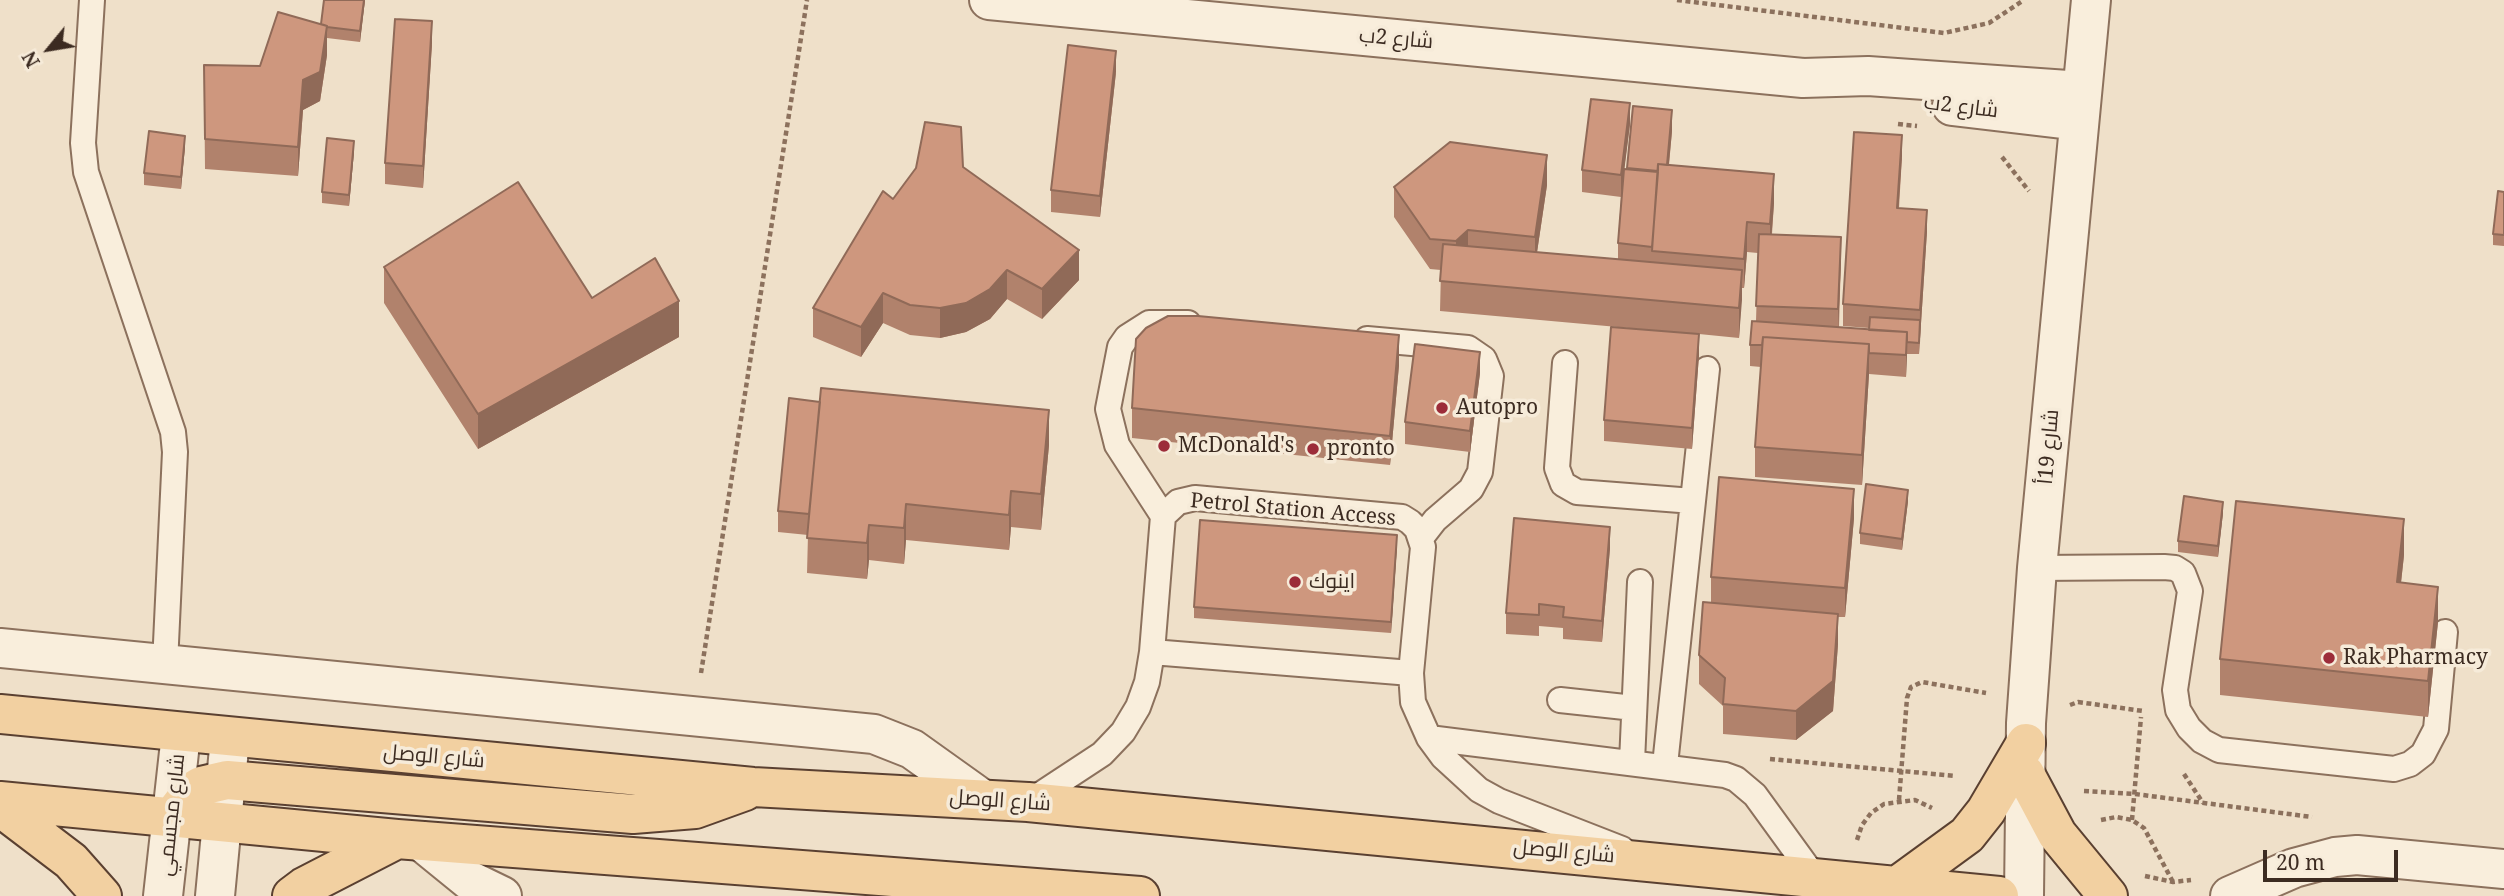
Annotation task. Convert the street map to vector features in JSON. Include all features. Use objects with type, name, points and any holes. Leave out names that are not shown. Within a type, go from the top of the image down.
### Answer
[{"type":"main road","name":"شارع الوصل","points":[[0,714],[181,734],[753,787],[1028,802],[1999,896]]},
{"type":"main road","points":[[1897,886],[1967,835],[2025,758]]},
{"type":"main road","points":[[2025,758],[2057,834],[2108,896]]},
{"type":"main road","points":[[171,818],[183,799],[201,786],[227,780],[633,814],[695,809],[753,787]]},
{"type":"main road","points":[[0,801],[409,840],[1140,896]]},
{"type":"main road","points":[[0,807],[71,861],[102,896]]},
{"type":"main road","points":[[292,896],[304,887],[409,840]]},
{"type":"street","name":"شارع 2ب","points":[[989,0],[1287,14],[1803,78],[1880,77],[2081,106]]},
{"type":"street","name":"شارع 19أ","points":[[2024,896],[2025,758],[2038,568],[2091,0]]},
{"type":"street","points":[[0,648],[874,734],[912,749],[982,799]]},
{"type":"street","name":"شارع مجسمي","points":[[163,896],[181,734]]},
{"type":"street","points":[[215,896],[230,738]]},
{"type":"street","points":[[409,840],[469,880],[502,896]]},
{"type":"street","points":[[2214,887],[2334,857],[2357,855],[2504,869]]},
{"type":"lane","points":[[92,0],[83,143],[86,172],[173,432],[175,452],[165,664]]},
{"type":"lane","points":[[1163,516],[1117,445],[1111,428],[1108,409],[1120,347],[1127,337],[1149,323],[1161,321],[1217,326]]},
{"type":"lane","points":[[1342,337],[1468,348],[1476,352],[1488,367],[1491,376],[1480,472],[1471,489],[1435,520],[1421,538]]},
{"type":"lane","points":[[1564,363],[1557,468],[1563,484],[1577,492],[1693,501]]},
{"type":"lane","points":[[1665,765],[1707,369]]},
{"type":"lane","name":"Petrol Station Access","points":[[1028,802],[1102,754],[1123,732],[1147,682],[1163,516],[1178,502],[1195,498],[1402,517],[1417,529],[1423,547],[1411,673],[1413,702],[1429,738],[1460,775],[1499,802],[1648,860]]},
{"type":"lane","points":[[2038,568],[2164,567],[2175,568],[2183,573],[2190,591],[2175,690],[2178,710],[2189,729],[2219,750],[2394,769],[2410,764],[2431,743],[2436,729],[2445,632]]},
{"type":"lane","points":[[1632,762],[1640,582]]},
{"type":"lane","points":[[1152,652],[1411,673]]},
{"type":"lane","points":[[1560,700],[1634,708]]},
{"type":"lane","points":[[1429,738],[1713,771],[1746,787],[1816,879]]},
{"type":"path","points":[[701,674],[807,0]]},
{"type":"path","points":[[1677,0],[1944,33],[1989,23],[2024,0]]},
{"type":"path","points":[[1892,124],[1929,128]]},
{"type":"path","points":[[1999,155],[2009,163],[2034,203]]},
{"type":"path","points":[[2066,706],[2078,702],[2142,709]]},
{"type":"path","points":[[2142,709],[2149,721]]},
{"type":"path","points":[[2132,821],[2142,709]]},
{"type":"path","points":[[1767,759],[1968,778]]},
{"type":"path","points":[[2180,768],[2203,803]]},
{"type":"path","points":[[2071,790],[2135,794],[2325,818]]},
{"type":"path","points":[[1854,851],[1862,825],[1871,813],[1884,804],[1899,800],[1915,800],[1929,806],[1967,835]]},
{"type":"path","points":[[2089,825],[2116,817],[2132,821],[2144,828],[2173,882]]},
{"type":"path","points":[[2139,874],[2214,887]]},
{"type":"building","points":[[324,0],[364,0],[360,31],[321,24]]},
{"type":"building","points":[[278,12],[327,26],[320,72],[303,80],[298,147],[205,139],[204,65],[260,66]]},
{"type":"building","points":[[395,19],[432,21],[423,166],[385,163]]},
{"type":"building","points":[[1068,45],[1116,51],[1100,196],[1051,190]]},
{"type":"building","points":[[1591,99],[1630,103],[1621,175],[1582,170]]},
{"type":"building","points":[[1633,106],[1672,110],[1667,165],[1658,164],[1658,171],[1627,168]]},
{"type":"building","points":[[925,122],[961,127],[963,167],[1079,250],[1042,289],[1007,270],[990,289],[966,303],[940,308],[910,305],[883,293],[861,327],[813,308],[883,191],[893,199],[916,168]]},
{"type":"building","points":[[149,131],[185,136],[181,177],[144,173]]},
{"type":"building","points":[[1854,132],[1902,135],[1897,208],[1927,210],[1920,310],[1843,304]]},
{"type":"building","points":[[327,138],[354,141],[349,195],[322,192]]},
{"type":"building","points":[[1450,142],[1547,155],[1535,237],[1468,230],[1456,241],[1430,239],[1394,187]]},
{"type":"building","points":[[1658,164],[1774,174],[1770,224],[1747,222],[1744,259],[1652,251]]},
{"type":"building","points":[[1624,169],[1658,172],[1652,247],[1618,243]]},
{"type":"building","points":[[518,182],[592,298],[655,258],[679,301],[478,414],[384,267]]},
{"type":"building","points":[[2498,191],[2504,192],[2504,235],[2493,234]]},
{"type":"building","points":[[1759,234],[1841,237],[1838,309],[1756,306]]},
{"type":"building","points":[[1443,244],[1742,270],[1739,308],[1440,281]]},
{"type":"building","points":[[1168,316],[1198,316],[1399,335],[1390,436],[1132,408],[1136,339],[1146,328]]},
{"type":"building","points":[[1870,317],[1920,320],[1919,343],[1907,342],[1907,332],[1869,330]]},
{"type":"building","points":[[1752,321],[1907,332],[1906,355],[1869,353],[1869,344],[1763,337],[1762,345],[1750,345]]},
{"type":"building","points":[[1611,327],[1699,334],[1692,428],[1604,420]]},
{"type":"building","points":[[1763,337],[1869,344],[1862,455],[1755,447]]},
{"type":"building","name":"Autopro","points":[[1415,344],[1480,352],[1470,431],[1405,422]]},
{"type":"building","points":[[821,388],[1049,410],[1041,494],[1011,491],[1009,515],[906,504],[904,528],[869,525],[867,543],[807,538]]},
{"type":"building","points":[[789,398],[820,402],[809,514],[778,511]]},
{"type":"building","points":[[1719,477],[1854,489],[1845,588],[1711,577]]},
{"type":"building","points":[[1866,484],[1908,490],[1902,539],[1860,533]]},
{"type":"building","points":[[2184,496],[2223,502],[2218,546],[2178,541]]},
{"type":"building","name":"Rak Pharmacy","points":[[2236,501],[2404,519],[2397,582],[2438,587],[2428,681],[2220,659]]},
{"type":"building","points":[[1514,518],[1610,527],[1602,621],[1563,617],[1564,607],[1539,604],[1539,615],[1506,613]]},
{"type":"building","name":"اينوك","points":[[1200,520],[1397,535],[1391,622],[1194,607]]},
{"type":"building","points":[[1703,602],[1838,614],[1833,681],[1796,711],[1723,704],[1725,678],[1699,655]]},
{"type":"place","name":"Autopro","points":[[1442,408]]},
{"type":"place","name":"McDonald's","points":[[1164,446]]},
{"type":"place","name":"pronto","points":[[1313,449]]},
{"type":"place","name":"اينوك","points":[[1295,582]]},
{"type":"place","name":"Rak Pharmacy","points":[[2329,658]]}]
